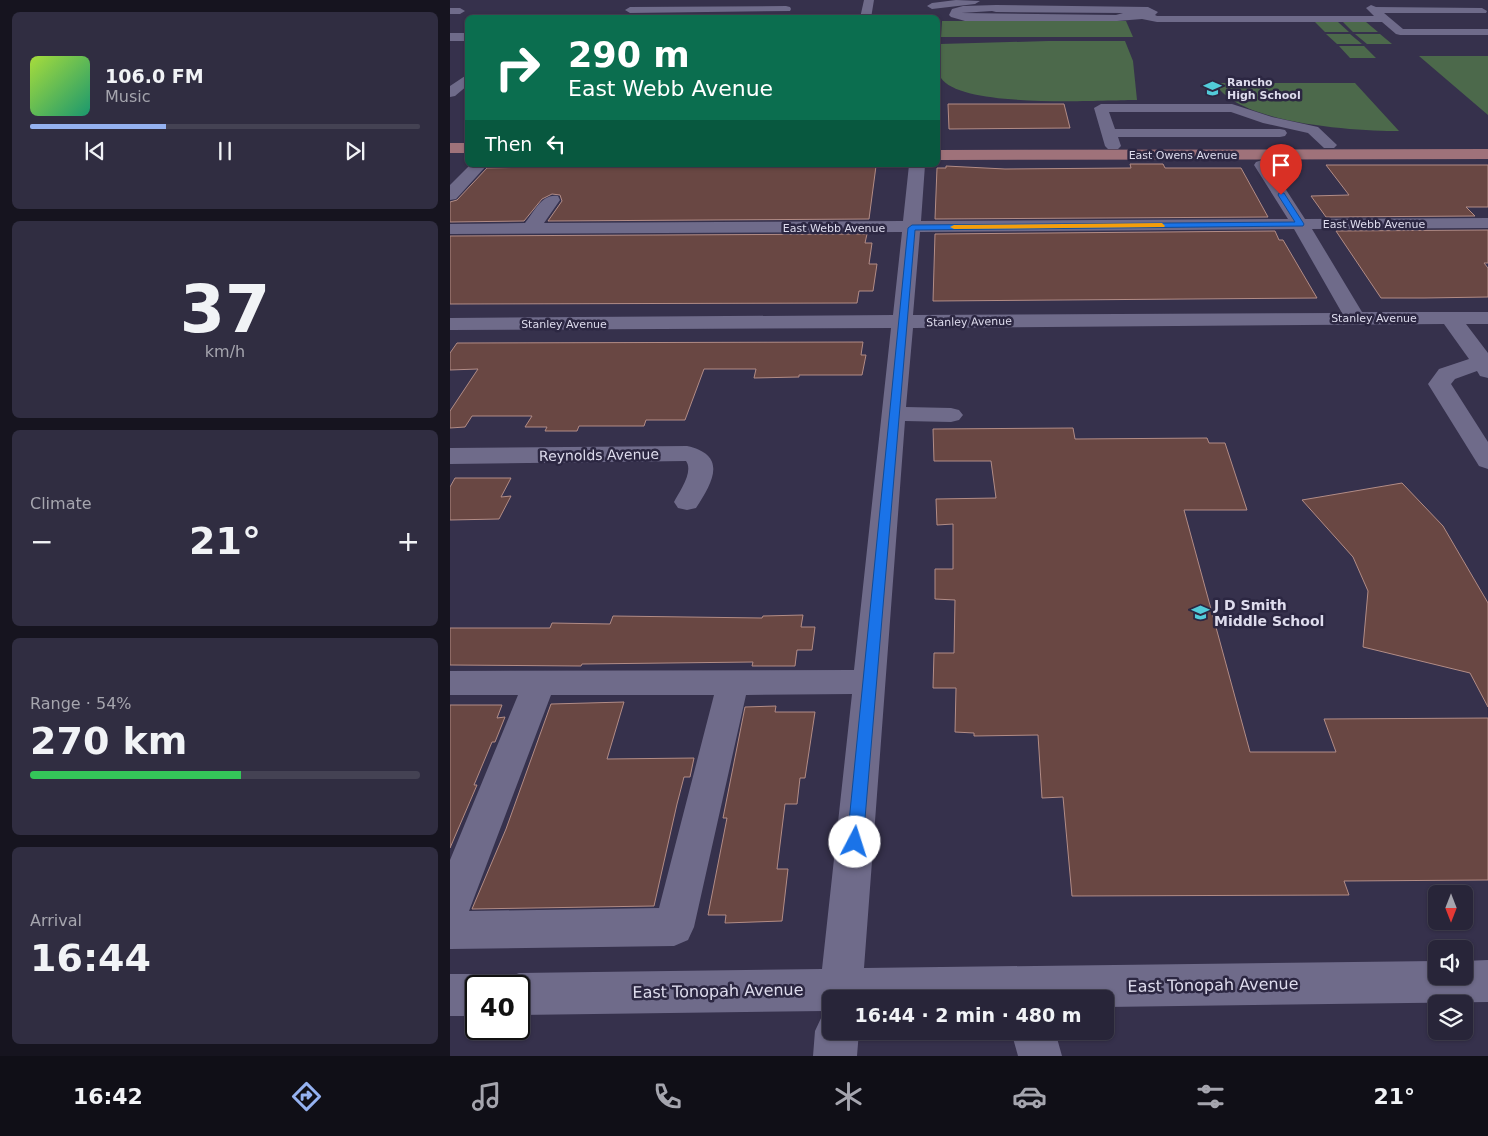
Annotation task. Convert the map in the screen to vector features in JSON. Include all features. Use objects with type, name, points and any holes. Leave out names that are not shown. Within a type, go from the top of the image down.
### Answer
[{"type":"main road","name":"East Owens Avenue","points":[[940,146],[1109,133],[1329,145],[1488,145]]},
{"type":"main road","points":[[1092,155],[1109,133]]},
{"type":"main road","points":[[450,148],[465,148]]},
{"type":"main road","name":"East Owens Avenue","points":[[940,155],[1488,154]]},
{"type":"main road","points":[[450,156],[465,156]]},
{"type":"street","points":[[866,15],[869,0]]},
{"type":"street","points":[[932,10],[975,0]]},
{"type":"street","points":[[631,8],[694,2],[787,8]]},
{"type":"street","points":[[1376,12],[1468,2],[1486,14]]},
{"type":"street","points":[[631,8],[787,8]]},
{"type":"street","points":[[761,15],[764,14],[764,9]]},
{"type":"street","points":[[932,10],[955,15],[956,11],[963,9],[996,9],[1038,14],[1077,14],[1117,18],[1121,16],[1142,16],[1157,19],[1376,12],[1486,14]]},
{"type":"street","points":[[1376,12],[1488,25]]},
{"type":"street","points":[[1376,12],[1400,32],[1488,32]]},
{"type":"street","points":[[450,37],[465,37]]},
{"type":"street","points":[[450,93],[465,80]]},
{"type":"street","points":[[1109,133],[1268,120],[1316,132],[1329,145]]},
{"type":"street","points":[[1109,133],[1316,132]]},
{"type":"street","points":[[1262,165],[1300,224],[1355,318]]},
{"type":"street","points":[[450,195],[477,167]]},
{"type":"street","points":[[841,990],[918,167]]},
{"type":"street","points":[[530,229],[552,200]]},
{"type":"street","points":[[1436,224],[1452,241]]},
{"type":"street","name":"East Webb Avenue","points":[[450,229],[1488,224]]},
{"type":"street","points":[[1450,318],[1478,354],[1485,367],[1447,374],[1439,384],[1488,461]]},
{"type":"street","name":"Stanley Avenue","points":[[450,324],[1488,318]]},
{"type":"street","points":[[894,414],[951,414]]},
{"type":"street","name":"Reynolds Avenue","points":[[450,456],[651,455],[688,453],[697,457],[701,464],[700,478],[687,502]]},
{"type":"street","points":[[450,930],[674,927],[732,682]]},
{"type":"street","points":[[450,683],[870,682]]},
{"type":"street","points":[[450,908],[539,683]]},
{"type":"street","name":"East Tonopah Avenue","points":[[1114,991],[1488,981]]},
{"type":"street","name":"East Tonopah Avenue","points":[[530,994],[822,994]]},
{"type":"street","points":[[450,995],[465,995]]},
{"type":"street","points":[[835,1056],[836,1040]]},
{"type":"street","points":[[1036,1040],[1040,1056]]},
{"type":"green space","points":[[942,21],[1126,21],[1133,37],[941,37]]},
{"type":"green space","points":[[1315,22],[1338,22],[1349,32],[1325,32]]},
{"type":"green space","points":[[1343,22],[1366,22],[1378,32],[1353,32]]},
{"type":"green space","points":[[1326,34],[1350,34],[1362,44],[1337,44]]},
{"type":"green space","points":[[1355,34],[1380,34],[1392,44],[1367,44]]},
{"type":"green space","points":[[1125,41],[1133,61],[1137,100],[1033,101],[975,95],[954,88],[941,78],[940,44]]},
{"type":"green space","points":[[1339,46],[1364,46],[1376,58],[1350,58]]},
{"type":"green space","points":[[1419,56],[1488,56],[1488,115]]},
{"type":"green space","points":[[1215,83],[1355,83],[1399,131],[1328,127],[1272,116],[1247,108],[1228,97]]},
{"type":"building","points":[[948,104],[1064,104],[1070,128],[949,129]]},
{"type":"building","points":[[1130,164],[1163,164],[1165,168],[1241,168],[1268,217],[935,219],[937,168],[946,168],[946,166],[1005,169],[1131,168]]},
{"type":"building","points":[[1326,165],[1488,165],[1488,207],[1466,207],[1475,216],[1326,217],[1311,196],[1349,195]]},
{"type":"building","points":[[876,167],[869,219],[548,221],[562,201],[560,195],[552,194],[542,199],[524,221],[450,222],[450,202],[457,200],[487,168]]},
{"type":"building","points":[[1488,230],[1488,263],[1484,263],[1488,268],[1488,297],[1424,298],[1381,298],[1336,231]]},
{"type":"building","points":[[1275,231],[1279,240],[1283,240],[1317,298],[933,301],[935,234]]},
{"type":"building","points":[[867,234],[865,243],[872,243],[869,264],[877,264],[873,291],[859,291],[857,303],[450,304],[450,236]]},
{"type":"building","points":[[863,342],[861,355],[866,355],[862,375],[799,375],[799,377],[754,378],[756,369],[704,369],[685,420],[646,420],[644,426],[579,426],[577,431],[545,431],[547,427],[525,427],[532,416],[472,416],[465,427],[450,428],[450,411],[478,369],[450,370],[450,353],[457,343]]},
{"type":"building","points":[[1073,428],[1075,439],[1207,438],[1209,443],[1225,443],[1247,510],[1184,510],[1250,752],[1336,752],[1324,719],[1488,718],[1488,880],[1344,881],[1349,895],[1072,896],[1063,797],[1042,798],[1038,735],[974,736],[974,733],[955,732],[956,688],[933,688],[934,653],[954,653],[955,600],[935,599],[935,569],[953,569],[953,524],[937,525],[936,499],[996,498],[991,461],[934,461],[933,429]]},
{"type":"building","points":[[455,478],[511,478],[501,497],[511,496],[499,519],[450,520],[450,487]]},
{"type":"building","points":[[1402,483],[1443,526],[1488,603],[1488,707],[1470,673],[1363,647],[1368,591],[1353,557],[1302,500]]},
{"type":"building","points":[[803,615],[801,627],[815,627],[812,650],[797,650],[795,666],[752,666],[753,662],[582,664],[581,666],[450,665],[450,628],[550,628],[552,623],[610,624],[613,616],[762,618],[763,616]]},
{"type":"building","points":[[624,702],[607,759],[694,758],[690,777],[684,777],[654,906],[472,909],[506,829],[551,704]]},
{"type":"building","points":[[450,705],[502,705],[497,718],[505,717],[495,742],[492,742],[474,785],[477,785],[450,848]]},
{"type":"building","points":[[776,706],[775,712],[815,712],[805,778],[800,778],[797,804],[785,804],[777,869],[788,869],[782,921],[725,923],[726,915],[708,915],[727,818],[723,818],[745,707]]},
{"type":"slow traffic","points":[[954,227],[1162,226]]},
{"type":"place","name":"Rancho High School","points":[[1213,88]]},
{"type":"place","name":"J D Smith Middle School","points":[[1200,613]]},
{"type":"route","points":[[855,842],[912,228],[1300,224],[1281,195]]}]
